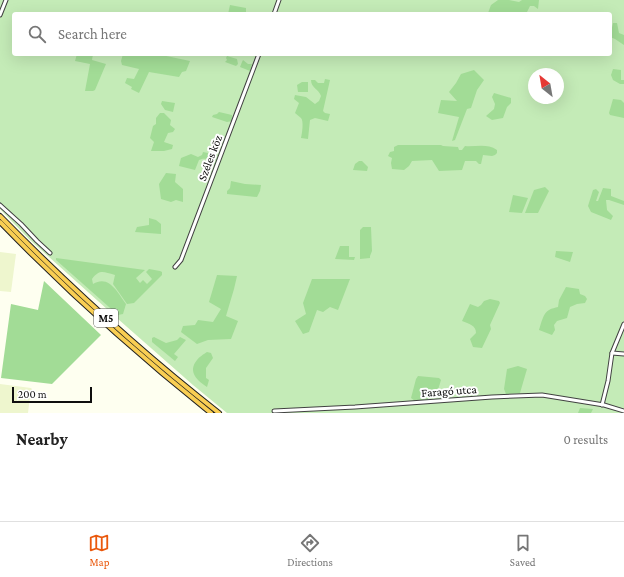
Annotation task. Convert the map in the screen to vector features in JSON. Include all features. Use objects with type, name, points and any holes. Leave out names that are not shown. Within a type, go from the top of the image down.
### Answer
[{"type":"highway","name":"M5","points":[[0,216],[62,277],[111,322],[155,361],[218,413]]},
{"type":"highway","name":"M5","points":[[0,222],[113,330],[168,378],[212,413]]},
{"type":"street","points":[[0,15],[6,0]]},
{"type":"street","points":[[275,12],[279,0]]},
{"type":"street","name":"Széles köz","points":[[175,267],[181,260],[258,56]]},
{"type":"street","points":[[0,205],[50,253]]},
{"type":"street","points":[[602,405],[608,381],[612,353],[624,324]]},
{"type":"street","points":[[612,353],[624,354]]},
{"type":"street","name":"Faragó utca","points":[[274,411],[542,395],[602,405],[624,411]]},
{"type":"green space","points":[[0,0],[624,0],[624,413],[227,413],[118,319],[29,239],[0,209]]},
{"type":"green space","points":[[498,0],[519,2],[522,0],[539,0],[538,9],[534,6],[530,6],[527,12],[488,12],[491,5]]},
{"type":"green space","points":[[230,5],[246,8],[246,12],[228,12]]},
{"type":"green space","points":[[613,23],[617,23],[619,33],[624,35],[624,45],[612,38]]},
{"type":"green space","points":[[76,56],[93,56],[92,60],[106,64],[95,90],[85,91],[90,64],[75,61]]},
{"type":"green space","points":[[122,56],[166,56],[190,61],[186,71],[182,72],[179,77],[149,72],[139,93],[131,89],[132,87],[125,83],[127,78],[134,79],[139,69],[122,65]]},
{"type":"green space","points":[[227,56],[237,59],[238,64],[236,66],[225,62],[227,60]]},
{"type":"green space","points":[[243,60],[248,64],[252,64],[250,71],[240,67]]},
{"type":"green space","points":[[613,69],[621,70],[621,80],[624,80],[624,84],[620,84],[613,80],[611,75]]},
{"type":"green space","points":[[474,70],[484,80],[477,90],[471,108],[467,109],[455,140],[452,141],[459,117],[438,113],[441,100],[457,101],[449,92],[461,74]]},
{"type":"green space","points":[[325,79],[330,80],[323,111],[330,114],[328,121],[315,118],[310,120],[308,139],[301,138],[302,120],[295,113],[299,103],[294,99],[295,95],[306,97],[315,104],[319,101],[321,96],[312,85],[311,80],[315,80],[318,83],[324,83]]},
{"type":"green space","points":[[302,82],[308,82],[308,92],[298,92],[297,85]]},
{"type":"green space","points":[[494,93],[511,98],[511,103],[507,107],[503,118],[492,120],[486,116],[494,109],[495,104],[492,97]]},
{"type":"green space","points":[[613,99],[621,100],[624,103],[624,118],[610,115],[609,113]]},
{"type":"green space","points":[[162,101],[175,103],[173,112],[165,110],[161,104]]},
{"type":"green space","points":[[219,112],[232,115],[232,121],[227,122],[212,117]]},
{"type":"green space","points":[[160,113],[164,113],[171,120],[170,125],[175,129],[173,132],[168,133],[164,142],[173,145],[172,149],[164,151],[151,151],[154,142],[150,138],[153,126],[156,124],[156,118]]},
{"type":"green space","points":[[398,145],[441,145],[458,147],[459,150],[462,150],[465,146],[485,146],[497,150],[497,153],[492,156],[483,155],[481,164],[476,161],[465,161],[462,170],[439,171],[432,160],[412,161],[404,170],[392,169],[392,158],[388,156],[390,152],[394,151],[394,147]]},
{"type":"green space","points":[[203,152],[218,155],[215,165],[209,160],[204,159],[199,160],[195,170],[179,166],[181,158],[191,154],[198,157],[202,155]]},
{"type":"green space","points":[[362,161],[368,167],[367,171],[353,170],[355,164]]},
{"type":"green space","points":[[166,173],[176,174],[175,182],[183,189],[183,202],[176,200],[171,202],[161,199],[159,184]]},
{"type":"green space","points":[[231,181],[261,185],[260,191],[257,197],[227,194]]},
{"type":"green space","points":[[545,187],[549,191],[538,213],[525,213],[534,190]]},
{"type":"green space","points":[[603,188],[611,189],[611,196],[624,201],[624,205],[606,200],[607,210],[613,216],[611,220],[591,212],[588,206],[593,190],[596,189],[599,192],[596,201],[598,201]]},
{"type":"green space","points":[[513,195],[528,198],[522,213],[509,212]]},
{"type":"green space","points":[[149,218],[156,220],[161,224],[161,234],[135,232],[137,227],[149,225]]},
{"type":"green space","points":[[363,227],[371,227],[372,251],[370,258],[360,259],[360,230]]},
{"type":"green space","points":[[340,246],[349,246],[349,257],[355,257],[354,260],[335,259]]},
{"type":"green space","points":[[556,251],[573,252],[570,262],[555,257]]},
{"type":"green space","points":[[0,252],[16,254],[11,292],[0,291]]},
{"type":"green space","points":[[56,258],[145,270],[136,278],[140,283],[143,280],[147,284],[152,279],[146,272],[149,269],[160,271],[162,272],[162,275],[134,303],[127,304],[113,284],[115,275],[102,272],[97,274],[92,279],[93,284],[104,281],[108,283],[116,290],[126,304],[123,314],[118,315],[56,260]]},
{"type":"green space","points":[[217,275],[237,276],[226,316],[238,321],[231,339],[208,340],[197,344],[181,332],[183,326],[195,325],[198,320],[213,322],[221,309],[209,302]]},
{"type":"green space","points":[[312,279],[350,279],[338,310],[330,307],[323,312],[317,310],[309,332],[303,334],[295,321],[306,314],[303,303]]},
{"type":"green space","points":[[44,281],[101,335],[52,384],[1,378],[11,304],[38,310]]},
{"type":"green space","points":[[566,287],[579,289],[580,294],[585,296],[587,299],[585,303],[570,307],[567,318],[557,321],[554,325],[555,330],[552,335],[539,330],[542,319],[547,311],[558,307],[559,300]]},
{"type":"green space","points":[[490,299],[499,301],[500,303],[490,325],[491,329],[482,348],[473,347],[470,339],[476,333],[476,330],[472,325],[462,321],[470,304],[478,307],[484,301]]},
{"type":"green space","points":[[154,337],[166,343],[177,340],[180,337],[186,340],[174,354],[178,357],[175,361],[152,342],[152,338]]},
{"type":"green space","points":[[207,352],[211,353],[213,358],[206,368],[206,378],[209,380],[207,387],[197,379],[193,372],[193,368],[198,359]]},
{"type":"green space","points":[[518,366],[527,369],[520,393],[506,394],[504,389],[507,369]]},
{"type":"green space","points":[[418,376],[439,378],[441,380],[437,393],[431,392],[428,399],[415,401],[411,398]]},
{"type":"green space","points":[[0,384],[31,388],[35,393],[30,397],[28,413],[0,413]]},
{"type":"green space","points":[[580,408],[593,409],[591,413],[578,413]]}]
